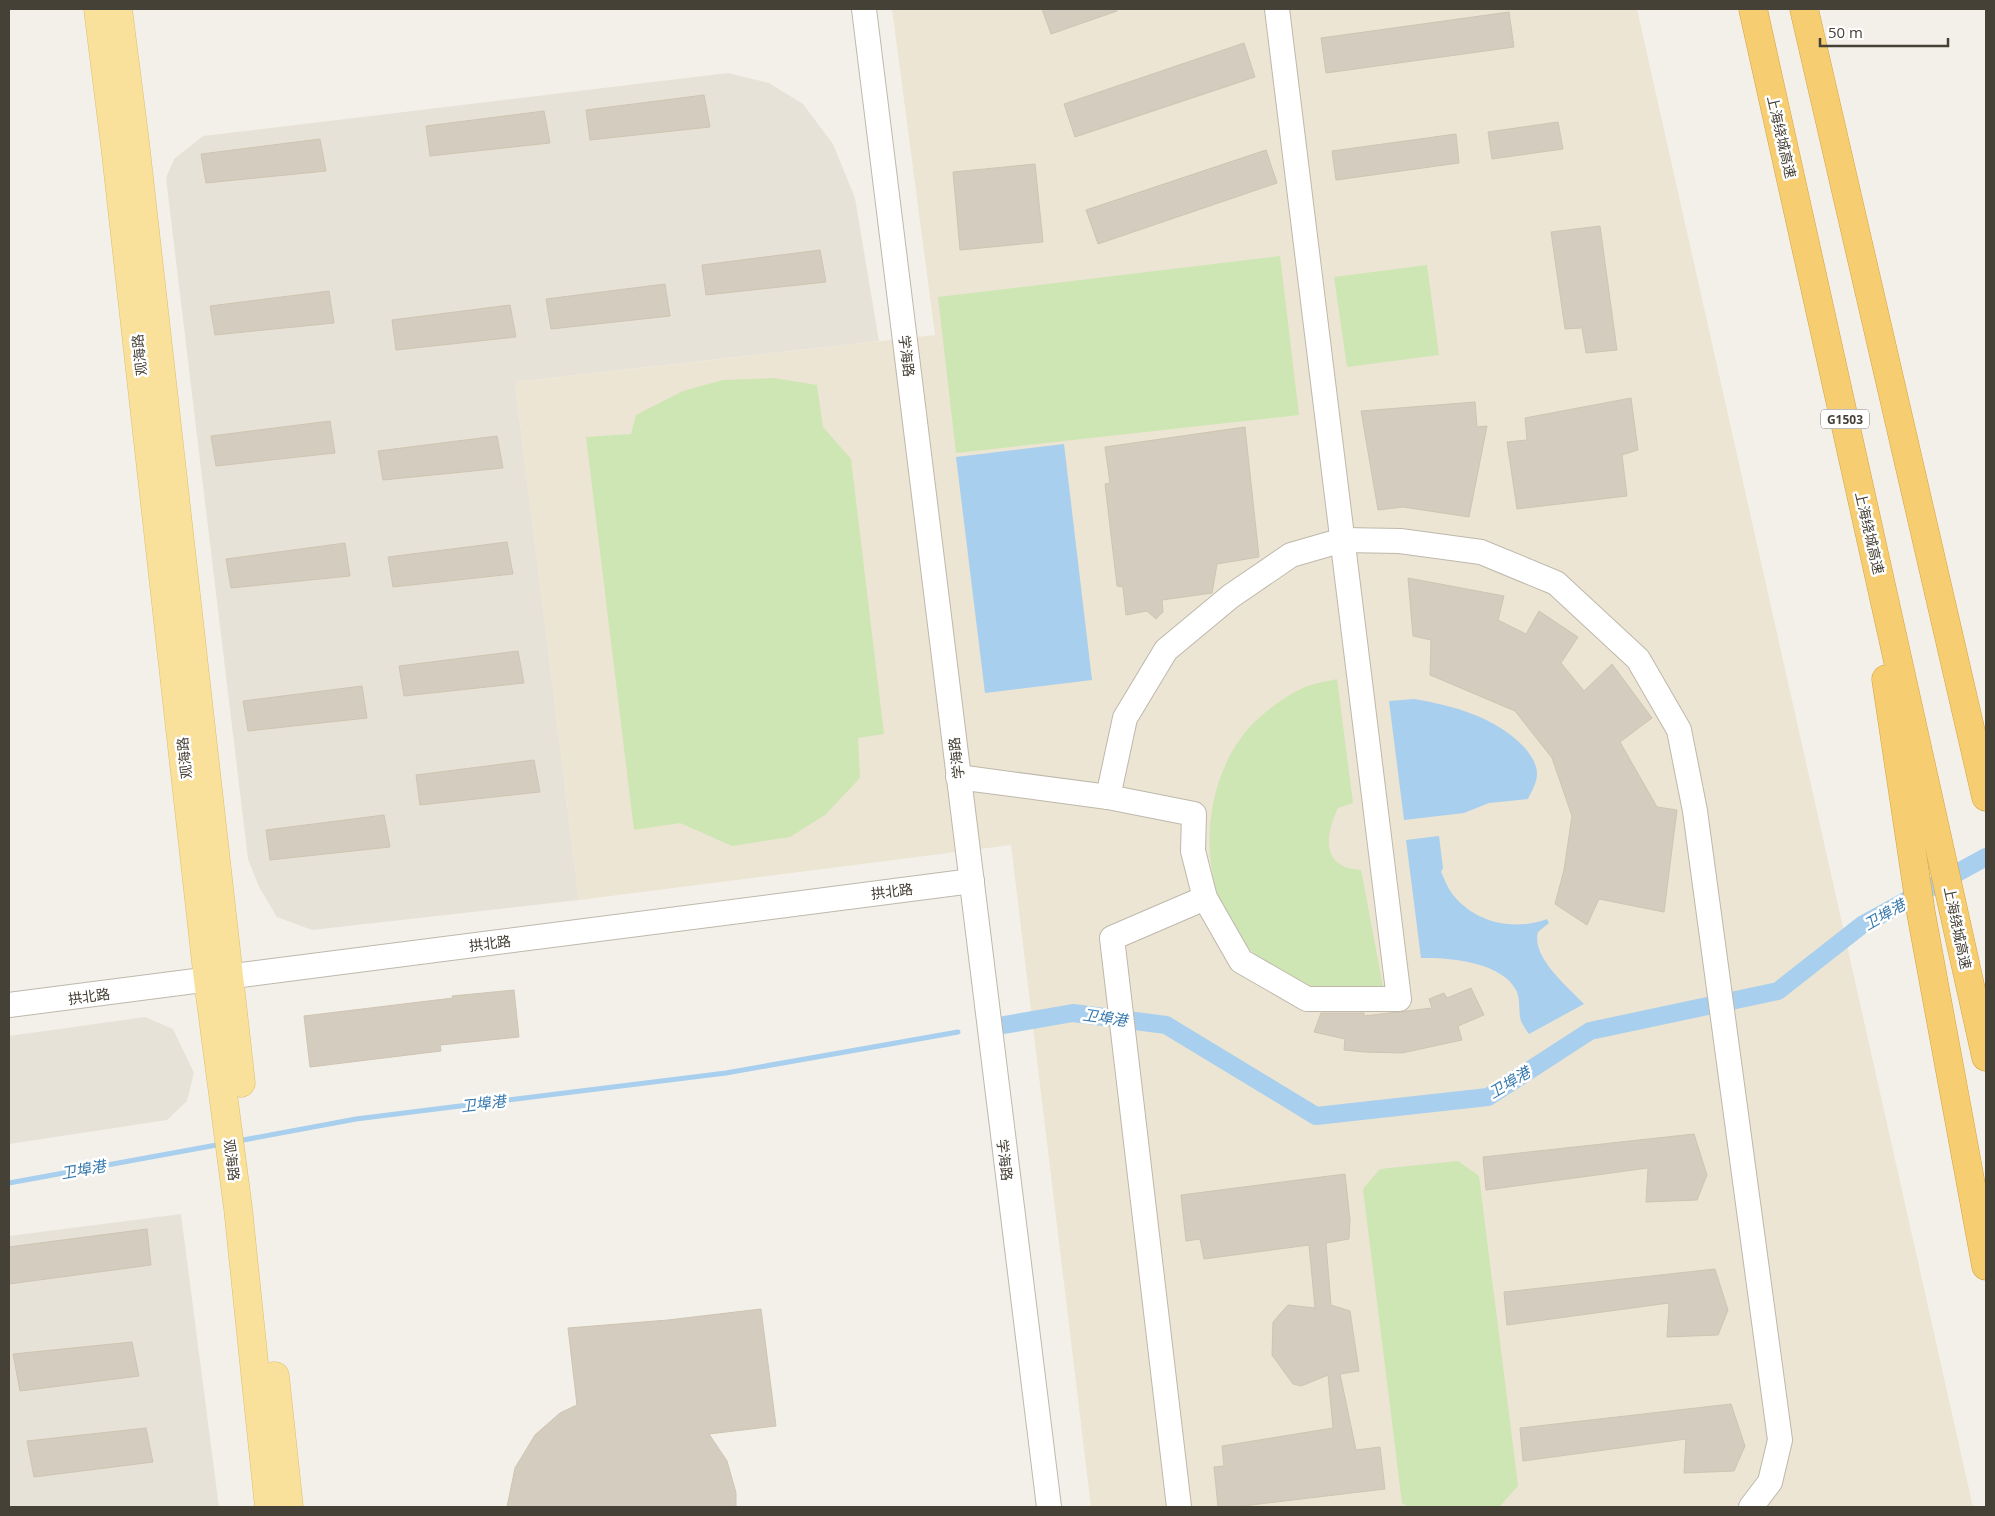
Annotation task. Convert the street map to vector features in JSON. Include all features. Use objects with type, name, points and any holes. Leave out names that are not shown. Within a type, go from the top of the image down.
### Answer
[{"type":"highway","name":"上海绕城高速","points":[[1753,9],[1986,1057]]},
{"type":"highway","points":[[1804,9],[1986,797]]},
{"type":"highway","points":[[1905,445],[1986,713]]},
{"type":"highway","points":[[1854,457],[1921,913],[1986,1266]]},
{"type":"main road","name":"观海路","points":[[98,9],[238,1132],[273,1505]]},
{"type":"main road","name":"观海路","points":[[118,9],[138,162],[218,979]]},
{"type":"street","name":"学海路","points":[[864,9],[1049,1507]]},
{"type":"street","points":[[958,776],[1108,797],[1194,814],[1193,851],[1205,898],[1241,961],[1307,999],[1399,999],[1277,9]]},
{"type":"street","points":[[1108,797],[1125,718],[1166,650],[1231,596],[1291,555],[1343,540],[1400,541],[1481,552],[1556,583],[1638,659],[1679,730],[1695,811],[1780,1440],[1770,1482],[1751,1507]]},
{"type":"street","name":"拱北路","points":[[9,1005],[972,881]]},
{"type":"street","points":[[1179,1507],[1112,938],[1205,898]]},
{"type":"shaded area","points":[[892,9],[1637,9],[1973,1507],[1091,1507],[1011,845],[579,900],[515,382],[935,335]]},
{"type":"shaded area","points":[[728,73],[769,83],[803,104],[833,144],[855,198],[879,341],[515,382],[579,900],[312,930],[277,917],[259,887],[248,859],[166,178],[174,159],[203,136]]},
{"type":"shaded area","points":[[145,1017],[173,1029],[194,1073],[187,1101],[167,1120],[9,1144],[9,1036]]},
{"type":"shaded area","points":[[181,1214],[219,1507],[9,1507],[9,1236]]},
{"type":"green space","points":[[1280,256],[1299,415],[956,453],[938,297]]},
{"type":"green space","points":[[1427,265],[1439,355],[1347,367],[1334,277]]},
{"type":"green space","points":[[774,378],[817,385],[823,427],[851,459],[884,734],[858,738],[860,778],[825,815],[790,837],[732,846],[680,823],[634,830],[586,437],[631,434],[636,415],[683,391],[723,380]]},
{"type":"green space","points":[[1337,679],[1353,803],[1338,808],[1330,832],[1329,849],[1337,862],[1347,868],[1361,870],[1384,992],[1315,992],[1299,985],[1276,970],[1249,949],[1230,922],[1217,892],[1210,858],[1210,824],[1216,790],[1228,759],[1246,731],[1273,706],[1295,692],[1311,685]]},
{"type":"green space","points":[[1458,1161],[1479,1176],[1518,1486],[1499,1507],[1409,1507],[1402,1503],[1363,1189],[1380,1169]]},
{"type":"water","points":[[1064,444],[1092,680],[985,693],[956,457]]},
{"type":"water","points":[[1414,699],[1474,714],[1513,737],[1527,750],[1536,767],[1536,781],[1528,799],[1489,803],[1464,813],[1404,820],[1389,701]]},
{"type":"water","points":[[1439,836],[1443,868],[1441,872],[1454,896],[1473,913],[1497,922],[1522,924],[1535,923],[1547,919],[1549,923],[1538,932],[1537,942],[1540,951],[1552,971],[1584,1004],[1529,1034],[1521,1021],[1516,990],[1499,973],[1487,967],[1459,960],[1421,958],[1406,840]]},
{"type":"building","points":[[1042,9],[1117,9],[1117,11],[1051,34]]},
{"type":"building","points":[[1509,12],[1514,47],[1326,73],[1321,38]]},
{"type":"building","points":[[1244,43],[1255,77],[1075,137],[1064,104]]},
{"type":"building","points":[[704,95],[710,127],[590,140],[586,110]]},
{"type":"building","points":[[544,111],[550,143],[430,156],[426,126]]},
{"type":"building","points":[[1558,122],[1563,149],[1492,159],[1488,132]]},
{"type":"building","points":[[1456,134],[1459,163],[1336,180],[1332,151]]},
{"type":"building","points":[[320,139],[326,171],[206,183],[201,154]]},
{"type":"building","points":[[1266,150],[1277,183],[1098,244],[1086,210]]},
{"type":"building","points":[[1035,164],[1043,242],[960,250],[953,172]]},
{"type":"building","points":[[1600,226],[1617,350],[1586,353],[1582,328],[1565,329],[1551,232]]},
{"type":"building","points":[[820,250],[826,282],[706,295],[702,265]]},
{"type":"building","points":[[665,284],[670,316],[551,329],[546,299]]},
{"type":"building","points":[[329,291],[334,323],[215,335],[210,306]]},
{"type":"building","points":[[510,305],[516,337],[396,350],[392,320]]},
{"type":"building","points":[[1631,398],[1638,450],[1622,455],[1627,496],[1517,509],[1507,442],[1527,440],[1525,418]]},
{"type":"building","points":[[1475,402],[1477,427],[1487,426],[1469,517],[1403,507],[1378,510],[1361,411]]},
{"type":"building","points":[[330,421],[335,453],[216,466],[211,436]]},
{"type":"building","points":[[1245,427],[1259,557],[1217,564],[1212,593],[1162,600],[1163,612],[1156,619],[1147,611],[1126,615],[1123,587],[1117,586],[1105,484],[1110,483],[1105,447]]},
{"type":"building","points":[[497,436],[503,468],[383,480],[378,451]]},
{"type":"building","points":[[507,542],[513,574],[393,587],[388,557]]},
{"type":"building","points":[[345,543],[350,576],[231,588],[226,559]]},
{"type":"building","points":[[1408,578],[1504,596],[1498,620],[1526,634],[1539,611],[1578,637],[1561,663],[1584,691],[1612,664],[1652,718],[1620,742],[1657,807],[1677,810],[1664,912],[1599,899],[1587,925],[1555,904],[1564,870],[1572,816],[1552,758],[1515,711],[1430,675],[1431,640],[1413,636]]},
{"type":"building","points":[[518,651],[524,683],[404,696],[399,666]]},
{"type":"building","points":[[362,686],[367,718],[248,731],[243,701]]},
{"type":"building","points":[[534,760],[540,792],[420,805],[416,775]]},
{"type":"building","points":[[384,815],[390,847],[270,860],[266,830]]},
{"type":"building","points":[[1471,988],[1484,1015],[1458,1026],[1462,1040],[1402,1053],[1364,1052],[1344,1050],[1345,1039],[1314,1032],[1321,1013],[1364,1013],[1364,1016],[1432,1008],[1429,999],[1444,993],[1447,998]]},
{"type":"building","points":[[514,990],[519,1037],[440,1045],[441,1051],[310,1067],[304,1016],[453,998],[452,996]]},
{"type":"building","points":[[1694,1134],[1707,1175],[1697,1200],[1646,1202],[1648,1168],[1486,1190],[1483,1157]]},
{"type":"building","points":[[1345,1174],[1350,1220],[1349,1239],[1326,1243],[1331,1305],[1350,1311],[1359,1371],[1340,1374],[1356,1450],[1380,1447],[1385,1489],[1234,1507],[1218,1507],[1214,1467],[1224,1466],[1222,1446],[1333,1428],[1328,1375],[1301,1386],[1293,1384],[1272,1355],[1273,1322],[1288,1305],[1315,1308],[1309,1245],[1204,1259],[1200,1239],[1186,1241],[1181,1195]]},
{"type":"building","points":[[147,1229],[151,1265],[9,1284],[9,1247]]},
{"type":"building","points":[[1715,1269],[1728,1310],[1718,1335],[1667,1337],[1669,1303],[1507,1325],[1504,1292]]},
{"type":"building","points":[[761,1309],[776,1426],[709,1434],[727,1461],[736,1493],[736,1507],[507,1507],[515,1468],[535,1435],[560,1413],[577,1405],[568,1328],[668,1320]]},
{"type":"building","points":[[132,1342],[139,1376],[20,1391],[13,1354]]},
{"type":"building","points":[[1731,1404],[1745,1446],[1734,1471],[1684,1473],[1686,1439],[1523,1461],[1520,1428]]},
{"type":"building","points":[[146,1428],[153,1462],[34,1477],[27,1441]]},
{"type":"waterway","name":"卫埠港","points":[[1004,1025],[1073,1013],[1166,1025],[1316,1116],[1488,1097],[1590,1031],[1778,991],[1862,925],[1986,857]]},
{"type":"waterway","name":"卫埠港","points":[[238,1141],[356,1119],[726,1073],[958,1032]]},
{"type":"waterway","name":"卫埠港","points":[[9,1183],[222,1144]]}]
